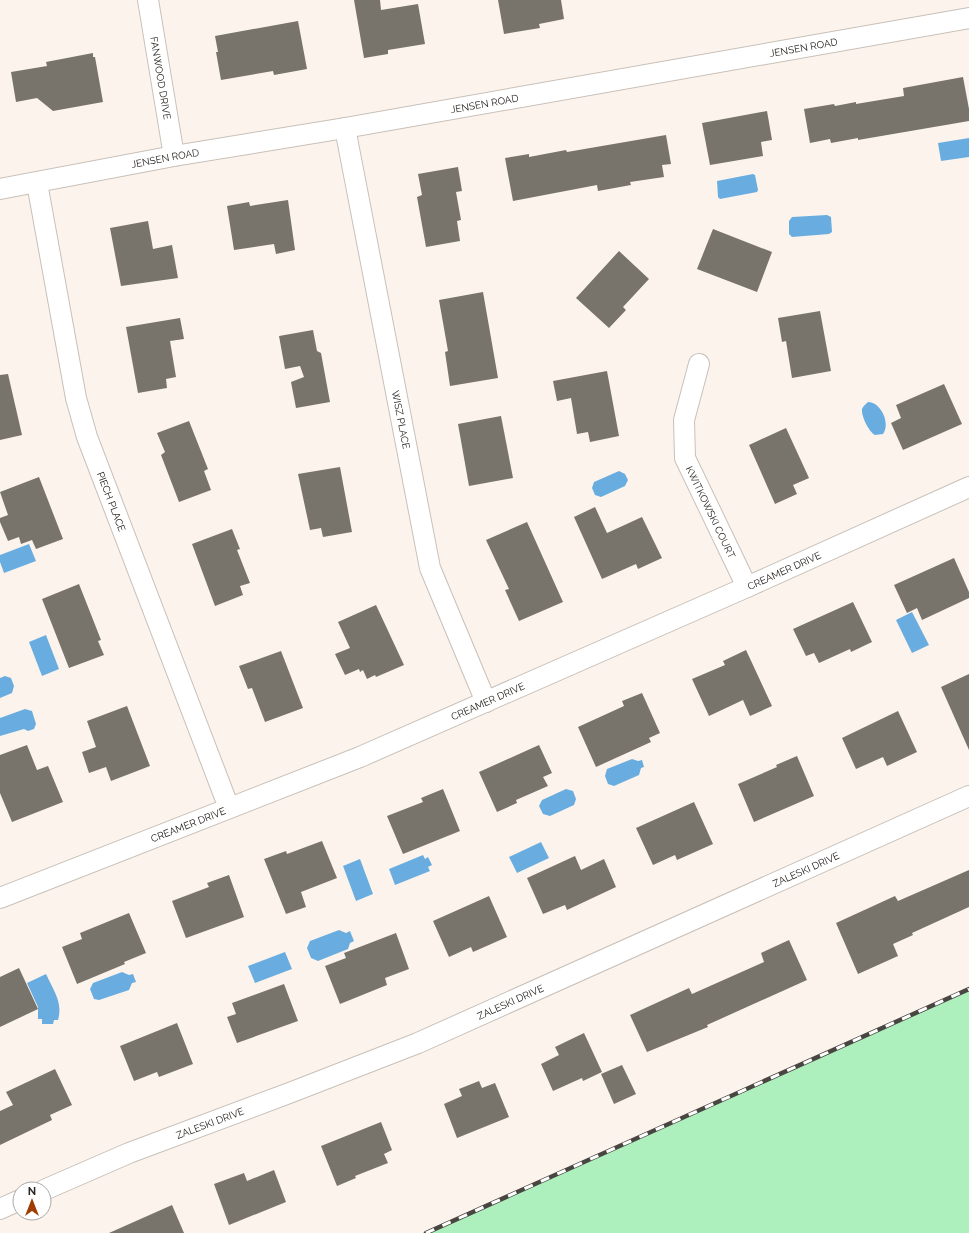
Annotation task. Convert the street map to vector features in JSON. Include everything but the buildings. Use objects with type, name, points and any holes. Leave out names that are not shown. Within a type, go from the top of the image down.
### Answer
[{"type":"street","name":"FANWOOD DRIVE","points":[[148,0],[174,156]]},
{"type":"street","name":"JENSEN ROAD","points":[[0,189],[174,156],[345,128],[969,18]]},
{"type":"street","name":"WISZ PLACE","points":[[345,128],[430,568],[486,702]]},
{"type":"street","name":"PIECH PLACE","points":[[38,183],[76,398],[87,437],[229,808]]},
{"type":"street","name":"KWITKOWSKI COURT","points":[[699,364],[684,420],[685,458],[747,587]]},
{"type":"street","name":"CREAMER DRIVE","points":[[0,898],[360,756],[747,587],[969,487]]},
{"type":"street","name":"ZALESKI DRIVE","points":[[52,1187],[129,1153],[418,1043],[969,796]]},
{"type":"street","points":[[0,1209],[12,1204]]},
{"type":"green space","points":[[969,989],[969,1233],[426,1233]]},
{"type":"water","points":[[969,138],[969,157],[941,161],[938,143]]},
{"type":"water","points":[[753,174],[755,175],[758,190],[757,192],[720,199],[718,197],[717,181]]},
{"type":"water","points":[[827,215],[831,217],[832,232],[829,234],[792,237],[789,234],[789,221],[792,217]]},
{"type":"water","points":[[868,402],[873,403],[881,409],[886,425],[883,434],[875,435],[870,431],[866,424],[862,409]]},
{"type":"water","points":[[619,471],[625,474],[628,480],[625,486],[601,497],[595,495],[592,488],[594,482]]},
{"type":"water","points":[[29,544],[36,561],[4,573],[0,562],[0,555]]},
{"type":"water","points":[[912,612],[929,645],[912,653],[896,620]]},
{"type":"water","points":[[46,635],[59,669],[42,676],[29,642]]},
{"type":"water","points":[[5,676],[11,678],[14,686],[12,693],[0,698],[0,678]]},
{"type":"water","points":[[25,709],[32,711],[36,724],[34,729],[28,731],[24,729],[0,736],[0,718]]},
{"type":"water","points":[[632,759],[638,761],[642,760],[644,767],[641,768],[639,775],[614,786],[608,784],[605,776],[607,769]]},
{"type":"water","points":[[566,789],[573,791],[576,799],[574,805],[550,816],[543,814],[539,806],[542,800]]},
{"type":"water","points":[[541,842],[549,858],[517,873],[509,857]]},
{"type":"water","points":[[423,855],[425,859],[428,857],[432,865],[428,867],[430,871],[395,885],[389,869]]},
{"type":"water","points":[[360,859],[373,894],[356,901],[343,866]]},
{"type":"water","points":[[339,930],[346,933],[350,931],[354,941],[350,943],[348,949],[318,961],[311,958],[307,948],[310,941]]},
{"type":"water","points":[[285,952],[292,969],[255,983],[248,966]]},
{"type":"water","points":[[122,972],[129,975],[133,974],[136,982],[132,983],[129,990],[99,1000],[94,999],[90,989],[93,983]]},
{"type":"water","points":[[46,974],[59,1002],[58,1020],[54,1020],[53,1024],[42,1024],[42,1019],[38,1019],[38,1007],[27,983]]},
{"type":"railway","points":[[426,1233],[969,989]]}]
